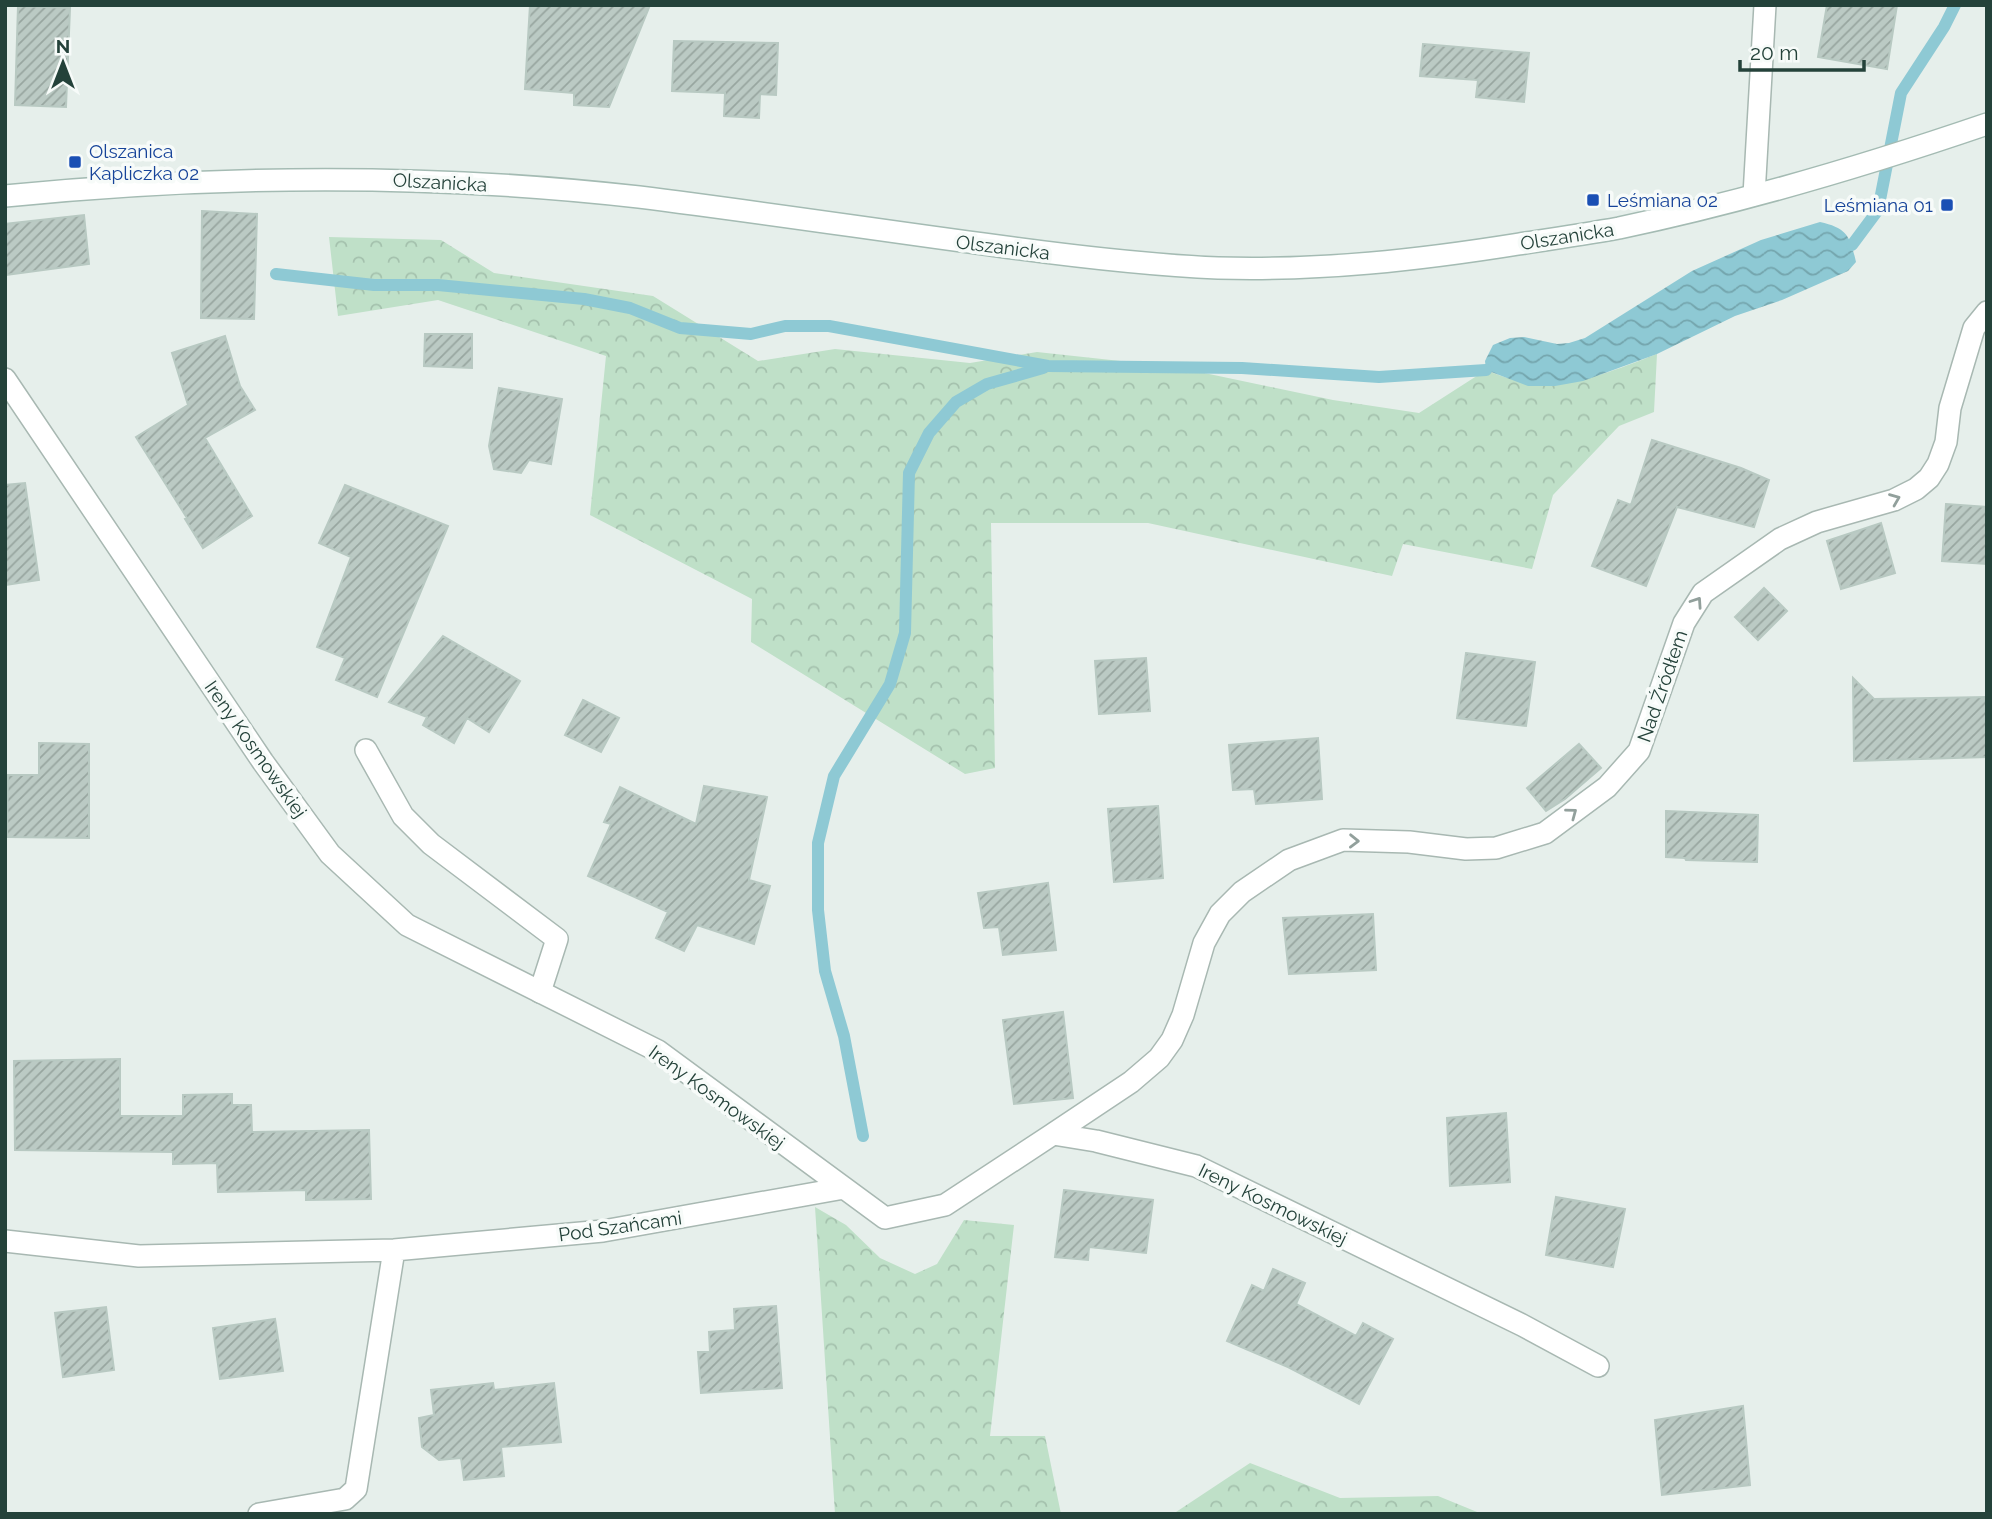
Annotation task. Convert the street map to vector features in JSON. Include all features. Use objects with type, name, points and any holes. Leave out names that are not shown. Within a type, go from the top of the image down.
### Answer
[{"type":"street","points":[[1754,195],[1765,5]]},
{"type":"street","name":"Olszanicka","points":[[5,196],[181,183],[273,180],[352,178],[483,183],[637,197],[1117,261],[1219,268],[1328,267],[1429,259],[1618,228],[1754,195],[1927,145],[1987,124]]},
{"type":"street","name":"Nad Źródłem","points":[[1053,1135],[1131,1082],[1158,1058],[1172,1040],[1204,943],[1220,914],[1242,892],[1290,860],[1342,840],[1409,842],[1466,849],[1496,848],[1545,833],[1607,787],[1639,751],[1684,623],[1703,593],[1780,539],[1817,522],[1894,500],[1916,489],[1929,478],[1938,464],[1946,442],[1950,408],[1974,328],[1987,312]]},
{"type":"street","name":"Ireny Kosmowskiej","points":[[5,379],[263,762],[330,854],[407,925],[658,1051],[884,1218],[945,1205],[1053,1135],[1096,1141],[1196,1166],[1522,1325],[1598,1366]]},
{"type":"street","points":[[366,750],[403,816],[430,844],[557,939],[540,992]]},
{"type":"street","name":"Pod Szańcami","points":[[5,1241],[139,1256],[394,1250],[603,1231],[844,1188]]},
{"type":"street","points":[[259,1514],[345,1499],[356,1489],[394,1250]]},
{"type":"green space","points":[[329,237],[441,240],[494,273],[653,296],[758,361],[835,349],[970,363],[1037,352],[1176,367],[1333,400],[1419,413],[1486,370],[1510,379],[1553,384],[1593,377],[1657,354],[1654,412],[1619,426],[1553,495],[1532,569],[1403,544],[1392,576],[1148,523],[991,523],[995,768],[965,774],[751,642],[752,599],[590,515],[606,356],[438,300],[338,316]]},
{"type":"green space","points":[[815,1207],[846,1225],[880,1258],[915,1274],[937,1264],[964,1220],[1014,1225],[990,1436],[1045,1436],[1061,1514],[835,1514]]},
{"type":"green space","points":[[1250,1463],[1340,1498],[1438,1496],[1482,1514],[1173,1514]]},
{"type":"water","points":[[1820,222],[1836,227],[1846,234],[1856,262],[1848,271],[1782,300],[1735,316],[1657,354],[1583,381],[1555,386],[1528,386],[1486,370],[1485,361],[1493,345],[1510,338],[1524,337],[1557,344],[1585,338],[1692,271],[1761,240]]},
{"type":"building","points":[[530,5],[650,5],[609,107],[574,105],[574,93],[525,89]]},
{"type":"building","points":[[1827,5],[1897,5],[1887,69],[1818,57]]},
{"type":"building","points":[[18,6],[70,8],[66,107],[15,105]]},
{"type":"building","points":[[674,41],[778,43],[776,95],[760,94],[759,118],[724,116],[725,93],[672,91]]},
{"type":"building","points":[[1423,44],[1529,53],[1524,102],[1476,97],[1478,80],[1420,76]]},
{"type":"building","points":[[202,211],[257,214],[254,319],[201,318]]},
{"type":"building","points":[[84,215],[89,264],[5,275],[5,224]]},
{"type":"building","points":[[425,334],[472,334],[472,368],[424,366]]},
{"type":"building","points":[[225,336],[240,386],[255,410],[205,438],[252,516],[203,548],[136,437],[188,405],[172,353]]},
{"type":"building","points":[[499,388],[562,399],[551,464],[529,460],[521,473],[494,469],[489,446]]},
{"type":"building","points":[[1652,440],[1741,468],[1769,480],[1754,527],[1677,507],[1646,586],[1592,566],[1618,500],[1631,505]]},
{"type":"building","points":[[25,483],[39,580],[5,585],[5,485]]},
{"type":"building","points":[[345,485],[448,526],[377,697],[336,680],[345,658],[317,647],[351,557],[319,543]]},
{"type":"building","points":[[1946,504],[1987,507],[1987,564],[1942,561]]},
{"type":"building","points":[[1881,523],[1895,573],[1841,589],[1827,541]]},
{"type":"building","points":[[1764,588],[1787,611],[1758,640],[1735,617]]},
{"type":"building","points":[[443,636],[520,681],[489,732],[467,718],[454,743],[423,725],[427,717],[389,702]]},
{"type":"building","points":[[1466,653],[1535,662],[1526,726],[1457,718]]},
{"type":"building","points":[[1146,658],[1150,711],[1099,714],[1095,661]]},
{"type":"building","points":[[1853,678],[1874,699],[1987,697],[1987,757],[1854,761]]},
{"type":"building","points":[[583,700],[619,718],[601,752],[565,735]]},
{"type":"building","points":[[1318,738],[1322,799],[1256,804],[1254,789],[1233,790],[1229,745]]},
{"type":"building","points":[[39,743],[89,744],[89,838],[7,837],[8,775],[39,775]]},
{"type":"building","points":[[1579,744],[1601,768],[1565,799],[1546,811],[1527,788]]},
{"type":"building","points":[[704,786],[767,797],[749,880],[770,886],[754,944],[697,925],[684,951],[656,938],[668,912],[588,876],[611,824],[604,822],[620,787],[696,824]]},
{"type":"building","points":[[1158,806],[1163,878],[1114,882],[1108,809]]},
{"type":"building","points":[[1666,811],[1758,815],[1757,862],[1666,857]]},
{"type":"building","points":[[1048,883],[1056,950],[1003,955],[999,927],[984,928],[978,893]]},
{"type":"building","points":[[1373,914],[1376,970],[1289,974],[1283,918]]},
{"type":"building","points":[[1063,1012],[1073,1098],[1014,1104],[1003,1020]]},
{"type":"building","points":[[120,1059],[120,1116],[183,1116],[183,1095],[232,1094],[232,1105],[251,1105],[252,1132],[369,1130],[371,1199],[306,1200],[306,1190],[218,1192],[217,1163],[173,1164],[173,1152],[15,1150],[14,1061]]},
{"type":"building","points":[[1506,1113],[1510,1182],[1450,1186],[1447,1118]]},
{"type":"building","points":[[1064,1190],[1153,1200],[1146,1253],[1089,1247],[1088,1260],[1055,1257]]},
{"type":"building","points":[[1556,1197],[1625,1209],[1613,1267],[1546,1255]]},
{"type":"building","points":[[1273,1269],[1305,1283],[1296,1304],[1356,1336],[1363,1323],[1393,1339],[1359,1404],[1288,1367],[1227,1341],[1252,1285],[1264,1291]]},
{"type":"building","points":[[776,1306],[782,1388],[701,1393],[698,1352],[710,1352],[709,1332],[735,1330],[734,1309]]},
{"type":"building","points":[[106,1307],[114,1370],[63,1377],[55,1313]]},
{"type":"building","points":[[275,1319],[283,1371],[220,1379],[213,1328]]},
{"type":"building","points":[[493,1383],[494,1390],[554,1383],[561,1442],[501,1447],[504,1476],[464,1480],[461,1458],[439,1460],[422,1447],[419,1418],[434,1415],[431,1390]]},
{"type":"building","points":[[1743,1406],[1750,1485],[1662,1495],[1655,1420]]},
{"type":"waterway","points":[[1852,245],[1878,210],[1901,93],[1944,27],[1955,5]]},
{"type":"waterway","points":[[276,274],[374,285],[438,285],[584,299],[630,308],[680,328],[751,334],[785,326],[829,326],[1048,366],[1242,368],[1379,377],[1486,370]]},
{"type":"waterway","points":[[863,1136],[844,1036],[825,971],[818,910],[818,843],[834,776],[890,684],[905,633],[909,473],[929,433],[956,402],[987,384],[1043,368]]},
{"type":"place","name":"Olszanica Kapliczka 02","points":[[75,162]]},
{"type":"place","name":"Leśmiana 02","points":[[1593,200]]},
{"type":"place","name":"Leśmiana 01","points":[[1947,205]]}]
